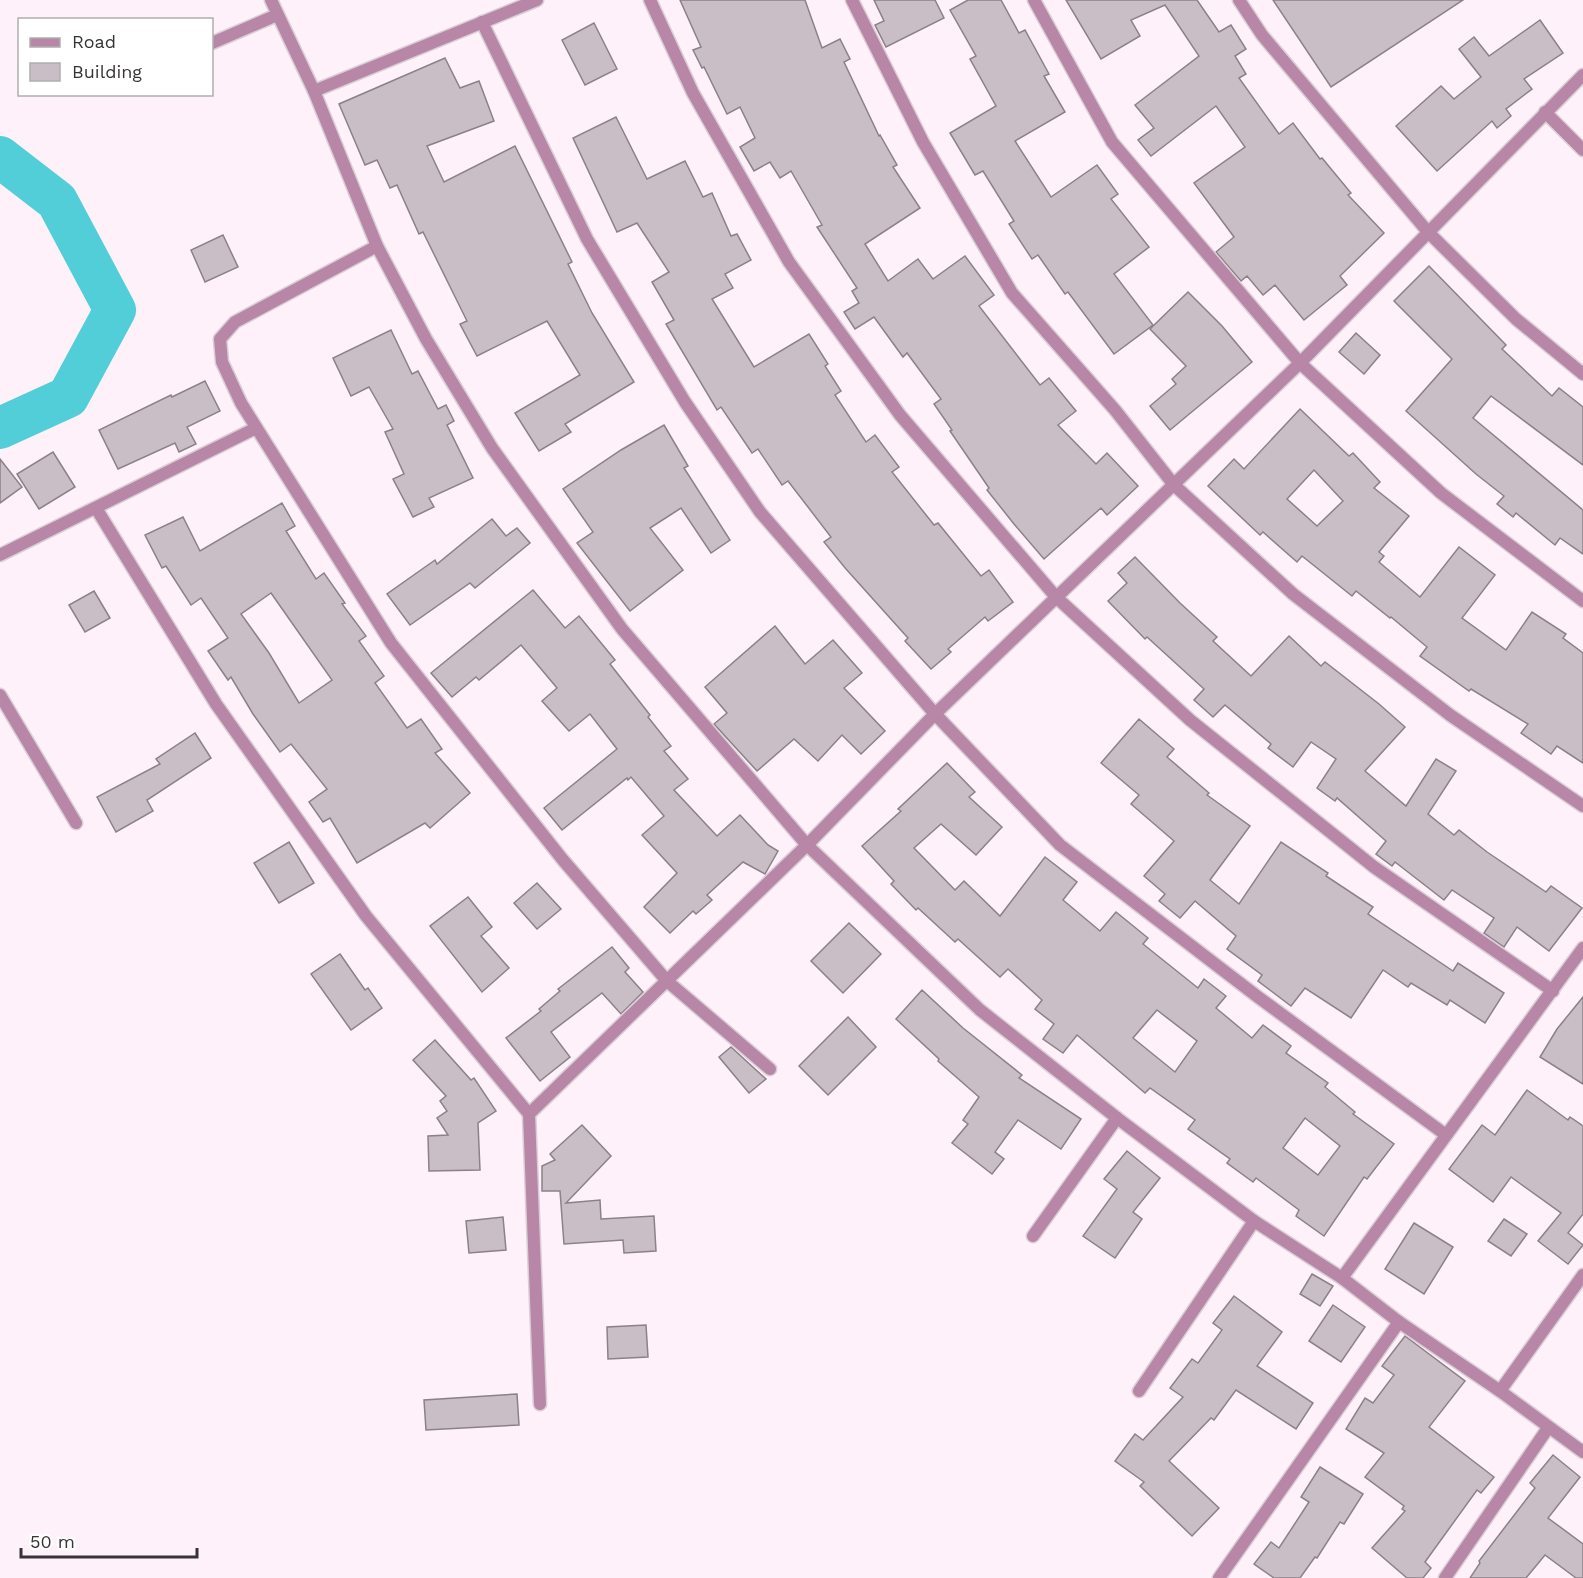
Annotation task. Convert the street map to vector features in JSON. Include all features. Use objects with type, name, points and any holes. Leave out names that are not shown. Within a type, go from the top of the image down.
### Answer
[{"type":"street","points":[[271,0],[276,15],[314,91],[377,246],[426,339],[492,448],[622,629],[807,845],[981,1010],[1117,1118],[1254,1221],[1342,1278],[1399,1322],[1500,1391],[1583,1452]]},
{"type":"street","points":[[314,91],[537,0]]},
{"type":"street","points":[[650,0],[693,93],[789,262],[900,415],[1056,597],[1190,720],[1374,867],[1553,991]]},
{"type":"street","points":[[852,0],[923,142],[1012,293],[1115,410],[1174,485],[1312,608],[1450,715],[1583,806]]},
{"type":"street","points":[[1034,0],[1112,142],[1300,363],[1441,493],[1583,601]]},
{"type":"street","points":[[1239,0],[1262,35],[1428,232],[1516,319],[1583,374]]},
{"type":"street","points":[[213,43],[276,15]]},
{"type":"street","points":[[482,22],[587,239],[685,402],[760,512],[935,714],[1060,845],[1258,997],[1446,1135]]},
{"type":"street","points":[[528,1114],[807,845],[935,714],[1300,363],[1583,75]]},
{"type":"street","points":[[1545,112],[1583,150]]},
{"type":"street","points":[[377,246],[235,322],[220,339],[222,362],[241,403],[391,643],[563,860],[667,981],[770,1069]]},
{"type":"street","points":[[0,555],[256,429]]},
{"type":"street","points":[[96,508],[216,705],[359,907],[528,1114],[540,1404]]},
{"type":"street","points":[[0,695],[76,823]]},
{"type":"street","points":[[1342,1278],[1583,948]]},
{"type":"street","points":[[1033,1236],[1117,1118]]},
{"type":"street","points":[[1139,1391],[1254,1221]]},
{"type":"street","points":[[1500,1391],[1583,1275]]},
{"type":"street","points":[[1219,1578],[1399,1322]]},
{"type":"street","points":[[1445,1578],[1548,1428]]},
{"type":"building","points":[[680,0],[805,0],[822,48],[840,39],[850,59],[844,62],[879,136],[897,165],[893,167],[920,208],[865,244],[888,281],[918,259],[933,279],[965,256],[994,295],[979,306],[1040,385],[1049,378],[1076,411],[1058,425],[1096,464],[1107,453],[1138,486],[1107,515],[1101,508],[1044,559],[1014,524],[987,490],[989,488],[950,431],[952,430],[934,404],[941,399],[907,353],[903,357],[874,317],[855,329],[844,312],[859,303],[852,291],[857,288],[817,227],[822,225],[791,171],[780,178],[770,162],[754,171],[740,147],[755,138],[740,107],[727,114],[704,67],[702,68],[693,50],[701,47]]},
{"type":"building","points":[[874,0],[935,0],[944,18],[886,47],[875,25],[884,21]]},
{"type":"building","points":[[968,0],[1001,0],[1019,33],[1025,30],[1049,74],[1044,76],[1065,112],[1015,141],[1051,197],[1097,165],[1118,194],[1111,199],[1149,247],[1114,274],[1153,325],[1114,354],[1068,292],[1065,294],[1038,255],[1032,259],[1009,224],[1014,221],[983,171],[975,175],[950,133],[996,106],[970,59],[976,56],[950,10]]},
{"type":"building","points":[[1066,0],[1197,0],[1219,32],[1231,25],[1246,49],[1235,56],[1246,74],[1239,78],[1279,134],[1293,123],[1320,159],[1322,158],[1351,193],[1348,195],[1384,233],[1340,276],[1347,285],[1304,320],[1275,285],[1263,295],[1247,276],[1241,281],[1216,252],[1234,237],[1194,183],[1245,147],[1216,106],[1151,156],[1138,140],[1154,128],[1135,105],[1199,56],[1165,5],[1131,20],[1140,36],[1101,59]]},
{"type":"building","points":[[1273,0],[1463,0],[1331,87]]},
{"type":"building","points":[[1540,20],[1563,53],[1524,79],[1532,89],[1506,109],[1511,116],[1497,128],[1492,121],[1437,171],[1396,126],[1441,86],[1454,99],[1481,77],[1459,49],[1474,37],[1489,56]]},
{"type":"building","points":[[594,23],[617,69],[585,85],[562,40]]},
{"type":"building","points":[[445,58],[460,88],[479,81],[494,121],[427,146],[444,182],[515,146],[572,262],[568,264],[592,313],[634,382],[565,424],[571,432],[539,451],[515,413],[580,375],[547,321],[477,356],[460,324],[467,321],[423,232],[419,234],[397,185],[390,188],[377,160],[365,165],[339,104]]},
{"type":"building","points":[[616,117],[647,179],[685,161],[703,197],[712,193],[731,236],[737,234],[751,260],[725,274],[733,288],[712,299],[754,367],[809,334],[828,364],[825,366],[841,391],[835,395],[866,442],[875,435],[899,467],[892,472],[934,525],[938,523],[981,576],[989,570],[1013,602],[988,621],[985,617],[948,649],[951,652],[931,669],[905,641],[908,638],[824,542],[831,537],[788,481],[782,485],[758,449],[752,453],[721,407],[717,410],[666,324],[674,320],[652,282],[669,272],[637,223],[617,232],[573,138]]},
{"type":"building","points":[[223,235],[238,267],[205,282],[191,250]]},
{"type":"building","points":[[1429,266],[1506,345],[1502,349],[1552,396],[1559,388],[1583,407],[1583,465],[1491,396],[1473,418],[1583,510],[1583,554],[1560,538],[1555,545],[1516,513],[1513,517],[1497,504],[1504,496],[1406,411],[1452,359],[1394,301]]},
{"type":"building","points":[[1188,292],[1222,326],[1252,362],[1170,430],[1150,406],[1176,384],[1172,379],[1186,366],[1150,329]]},
{"type":"building","points":[[391,330],[412,374],[418,371],[438,409],[446,405],[454,421],[447,425],[473,478],[429,498],[434,507],[413,517],[393,479],[404,474],[385,432],[393,429],[369,387],[351,396],[333,358]]},
{"type":"building","points":[[1356,333],[1380,355],[1364,374],[1339,352]]},
{"type":"building","points":[[205,381],[220,411],[187,427],[196,444],[179,452],[175,443],[118,469],[99,430]]},
{"type":"building","points":[[1300,409],[1349,456],[1353,453],[1380,482],[1374,488],[1409,516],[1379,552],[1384,556],[1379,562],[1420,597],[1459,547],[1495,575],[1462,618],[1506,650],[1532,612],[1566,634],[1563,638],[1583,653],[1583,763],[1557,746],[1551,754],[1521,733],[1528,724],[1471,689],[1469,691],[1420,656],[1427,647],[1391,617],[1356,591],[1352,596],[1302,556],[1297,562],[1263,532],[1260,535],[1208,486],[1234,459],[1244,469]],"holes":[[[1314,470],[1343,501],[1317,526],[1287,499]]]},
{"type":"building","points":[[664,425],[688,466],[684,468],[730,540],[711,553],[681,508],[650,528],[683,570],[630,611],[577,543],[593,532],[563,489],[621,450]]},
{"type":"building","points":[[53,452],[75,487],[39,509],[17,474]]},
{"type":"building","points":[[0,459],[22,487],[0,503]]},
{"type":"building","points":[[282,503],[295,526],[286,531],[316,579],[324,573],[345,603],[342,604],[366,636],[359,641],[384,676],[375,683],[407,728],[421,719],[442,749],[435,753],[470,793],[430,828],[425,823],[357,863],[330,818],[323,822],[309,802],[327,789],[291,744],[280,752],[253,714],[231,677],[228,680],[208,651],[228,638],[201,598],[191,605],[166,566],[162,568],[145,535],[183,517],[200,551]],"holes":[[[271,593],[332,680],[299,703],[269,653],[241,614]]]},
{"type":"building","points":[[492,519],[506,536],[517,528],[530,543],[475,588],[470,583],[410,625],[387,594],[435,560],[437,564]]},
{"type":"building","points":[[1135,557],[1217,637],[1213,641],[1251,676],[1289,636],[1321,666],[1325,662],[1405,727],[1365,771],[1406,806],[1436,759],[1456,771],[1428,814],[1454,835],[1459,830],[1546,892],[1551,886],[1582,908],[1549,951],[1517,927],[1504,947],[1484,933],[1494,918],[1452,890],[1444,900],[1395,862],[1392,866],[1376,854],[1386,841],[1337,798],[1335,801],[1317,788],[1336,759],[1311,742],[1293,767],[1268,748],[1271,744],[1225,705],[1213,717],[1194,700],[1204,689],[1147,637],[1145,639],[1108,601],[1127,583],[1118,573]]},
{"type":"building","points":[[533,590],[565,628],[579,616],[615,660],[610,664],[650,715],[648,717],[671,746],[664,751],[688,779],[674,790],[717,836],[740,815],[768,845],[778,851],[765,874],[743,862],[707,895],[712,900],[696,914],[693,911],[670,933],[644,907],[677,873],[642,835],[664,816],[631,777],[562,830],[544,808],[617,749],[590,714],[569,731],[542,701],[557,688],[521,645],[479,680],[476,677],[452,697],[431,673]]},
{"type":"building","points":[[94,591],[110,618],[85,632],[69,605]]},
{"type":"building","points":[[775,626],[805,664],[833,640],[862,673],[844,688],[885,731],[861,754],[842,735],[818,761],[794,739],[757,771],[714,724],[727,713],[705,687]]},
{"type":"building","points":[[1139,719],[1174,749],[1167,757],[1209,793],[1207,795],[1250,826],[1210,880],[1239,904],[1281,842],[1328,873],[1326,876],[1373,907],[1368,914],[1453,971],[1458,963],[1504,993],[1485,1023],[1450,1000],[1447,1005],[1411,983],[1408,987],[1383,970],[1351,1018],[1305,988],[1291,1006],[1258,981],[1262,975],[1227,949],[1236,936],[1195,901],[1180,918],[1159,901],[1165,894],[1144,876],[1174,841],[1131,804],[1139,795],[1101,763]]},
{"type":"building","points":[[195,733],[211,758],[147,800],[153,811],[116,832],[97,797],[160,764],[156,759]]},
{"type":"building","points":[[947,763],[975,792],[969,797],[1002,827],[976,855],[941,824],[914,848],[955,890],[964,881],[1000,916],[1045,857],[1077,882],[1063,900],[1100,931],[1116,912],[1148,938],[1143,944],[1198,988],[1204,979],[1226,996],[1216,1008],[1252,1038],[1263,1025],[1291,1046],[1286,1053],[1328,1083],[1325,1087],[1355,1112],[1353,1114],[1394,1144],[1367,1179],[1364,1177],[1324,1236],[1296,1216],[1299,1210],[1256,1178],[1253,1182],[1227,1163],[1230,1159],[1188,1129],[1195,1120],[1150,1088],[1145,1093],[1077,1035],[1063,1053],[1043,1039],[1054,1024],[1035,1009],[1042,1000],[1008,969],[1000,977],[958,939],[955,942],[918,908],[916,910],[891,884],[894,881],[862,846],[901,811],[898,809]],"holes":[[[1157,1010],[1197,1041],[1175,1072],[1133,1038]],[[1305,1118],[1340,1146],[1318,1175],[1283,1148]]]},
{"type":"building","points":[[289,842],[314,883],[279,903],[254,863]]},
{"type":"building","points":[[537,883],[561,909],[537,929],[514,903]]},
{"type":"building","points":[[468,897],[492,927],[481,936],[509,968],[482,992],[430,926]]},
{"type":"building","points":[[849,923],[881,954],[843,993],[811,961]]},
{"type":"building","points":[[612,947],[629,968],[625,972],[643,992],[621,1014],[602,993],[551,1032],[570,1057],[540,1081],[506,1038],[541,1011],[539,1009],[560,991],[558,989]]},
{"type":"building","points":[[340,954],[365,990],[368,988],[382,1008],[351,1030],[311,974]]},
{"type":"building","points":[[922,990],[963,1028],[1022,1075],[1019,1078],[1081,1119],[1061,1149],[1018,1120],[995,1152],[1004,1159],[992,1174],[952,1143],[968,1124],[963,1120],[979,1097],[938,1061],[939,1059],[896,1019]]},
{"type":"building","points":[[1583,997],[1583,1084],[1540,1057],[1557,1029]]},
{"type":"building","points":[[848,1017],[876,1047],[828,1095],[799,1066]]},
{"type":"building","points":[[435,1040],[471,1080],[474,1078],[496,1111],[478,1123],[480,1170],[429,1171],[428,1136],[448,1135],[437,1118],[447,1111],[440,1101],[446,1096],[413,1060]]},
{"type":"building","points":[[731,1047],[766,1079],[749,1093],[719,1057]]},
{"type":"building","points":[[1527,1090],[1568,1120],[1570,1117],[1583,1126],[1583,1214],[1568,1233],[1583,1245],[1568,1264],[1538,1241],[1561,1213],[1511,1177],[1493,1202],[1449,1169],[1482,1125],[1495,1135]]},
{"type":"building","points":[[582,1125],[611,1156],[566,1203],[600,1200],[601,1219],[654,1216],[656,1251],[624,1253],[623,1240],[564,1244],[560,1191],[542,1191],[542,1166],[555,1160],[550,1154]]},
{"type":"building","points":[[1127,1151],[1160,1178],[1133,1212],[1142,1219],[1115,1258],[1083,1236],[1117,1189],[1104,1179]]},
{"type":"building","points":[[503,1217],[506,1250],[469,1253],[466,1221]]},
{"type":"building","points":[[1504,1219],[1527,1234],[1511,1256],[1488,1241]]},
{"type":"building","points":[[1414,1223],[1453,1247],[1424,1294],[1385,1269]]},
{"type":"building","points":[[1312,1274],[1333,1286],[1320,1306],[1300,1294]]},
{"type":"building","points":[[1234,1296],[1282,1332],[1257,1366],[1313,1403],[1296,1429],[1236,1390],[1214,1420],[1211,1418],[1169,1461],[1219,1508],[1192,1536],[1140,1486],[1144,1482],[1115,1461],[1135,1434],[1143,1440],[1183,1397],[1170,1388],[1192,1359],[1198,1363],[1222,1330],[1213,1323]]},
{"type":"building","points":[[1333,1305],[1365,1327],[1341,1362],[1309,1341]]},
{"type":"building","points":[[646,1325],[648,1357],[608,1359],[607,1327]]},
{"type":"building","points":[[1405,1336],[1465,1381],[1429,1427],[1494,1477],[1481,1493],[1477,1490],[1425,1562],[1431,1568],[1423,1578],[1407,1578],[1372,1548],[1405,1511],[1402,1509],[1404,1506],[1365,1477],[1384,1453],[1346,1429],[1365,1398],[1373,1403],[1394,1375],[1382,1366]]},
{"type":"building","points":[[517,1394],[519,1425],[426,1430],[424,1400]]},
{"type":"building","points":[[1553,1455],[1580,1477],[1548,1518],[1583,1544],[1583,1578],[1576,1578],[1545,1555],[1526,1578],[1470,1578],[1480,1563],[1479,1561],[1535,1488],[1530,1483]]},
{"type":"building","points":[[1320,1467],[1363,1494],[1344,1524],[1340,1522],[1317,1558],[1315,1557],[1300,1578],[1274,1578],[1254,1564],[1271,1542],[1279,1548],[1309,1502],[1301,1497]]},
{"type":"waterway","points":[[0,157],[57,201],[115,310],[68,397],[0,428]]}]
